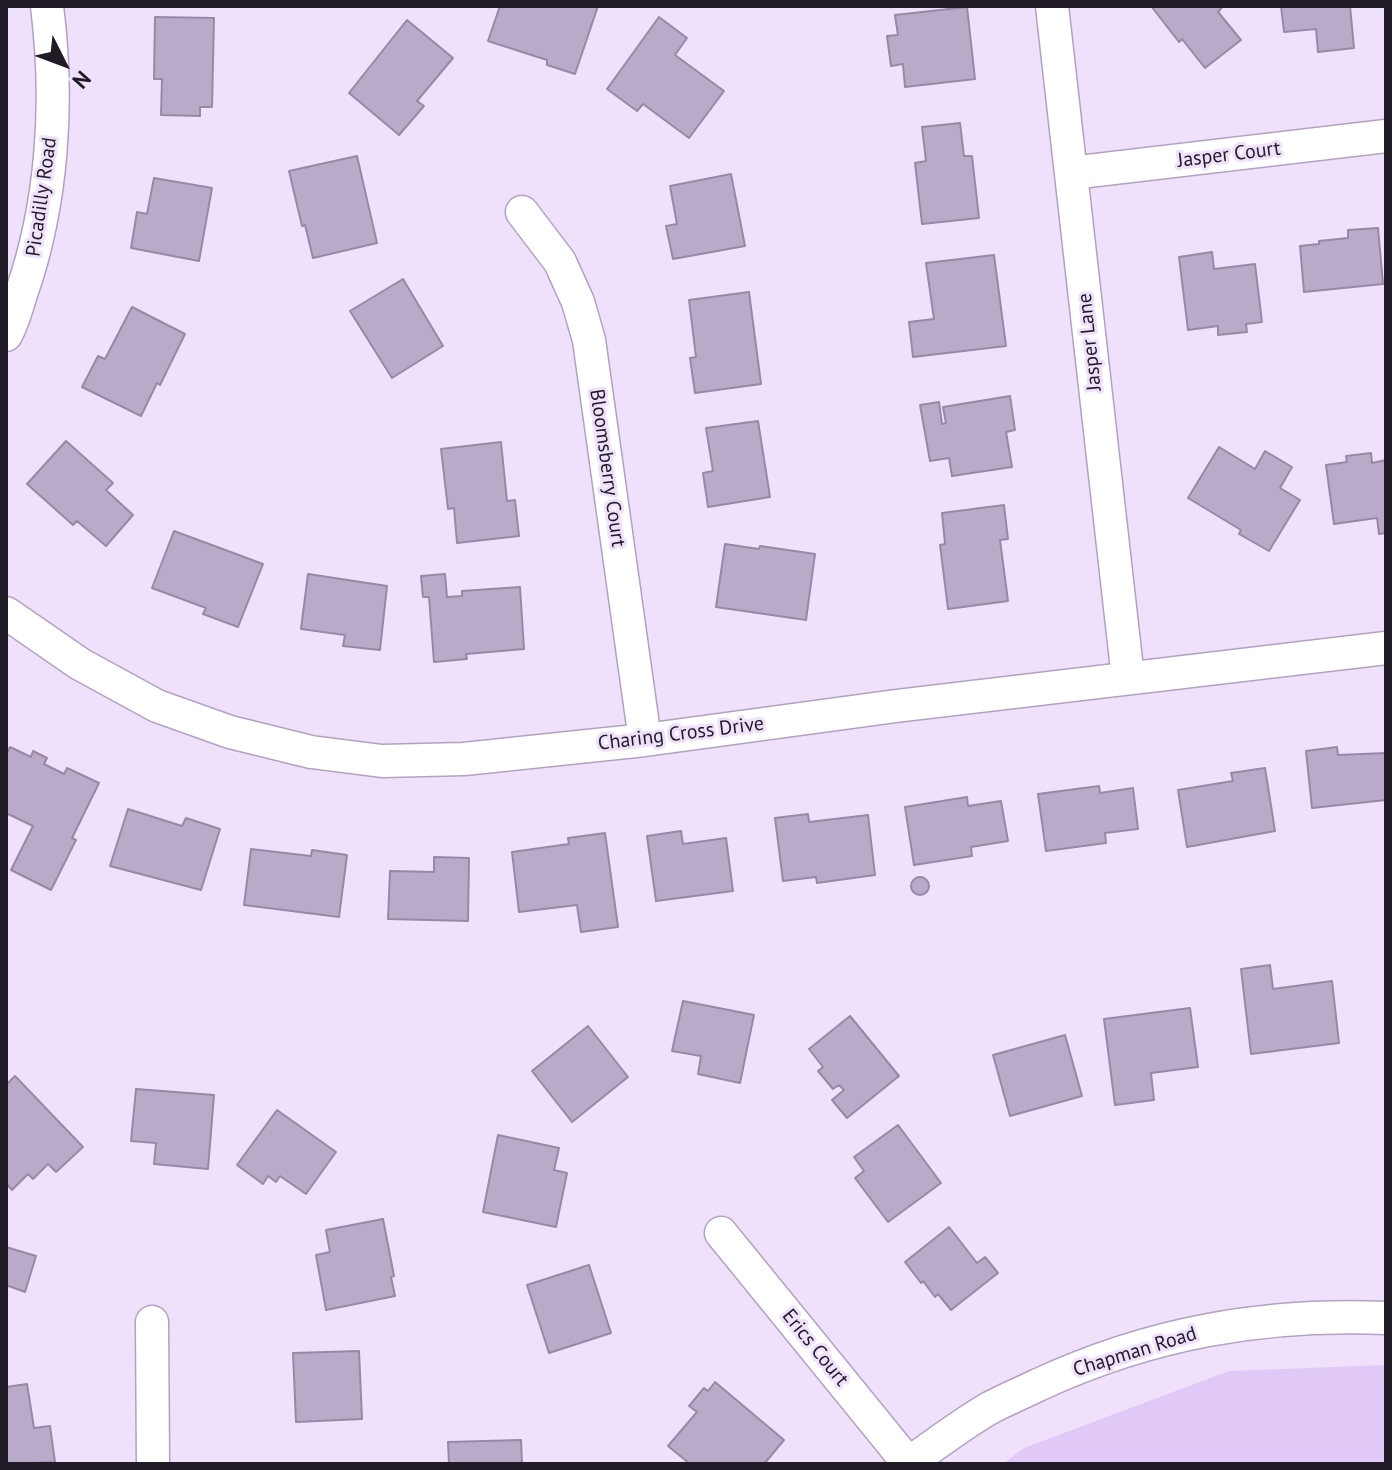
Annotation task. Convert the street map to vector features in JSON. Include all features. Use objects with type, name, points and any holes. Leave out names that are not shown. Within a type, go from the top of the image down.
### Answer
[{"type":"street","name":"Picadilly Road","points":[[6,335],[34,259],[48,185],[53,47],[47,6]]},
{"type":"street","name":"Jasper Lane","points":[[1052,6],[1128,678]]},
{"type":"street","name":"Jasper Court","points":[[1071,173],[1386,136]]},
{"type":"street","name":"Bloomsberry Court","points":[[522,212],[560,262],[578,302],[589,340],[645,740]]},
{"type":"street","name":"Charing Cross Drive","points":[[6,613],[80,664],[157,706],[230,732],[311,752],[382,761],[464,759],[645,740],[896,706],[1386,648]]},
{"type":"street","name":"Erics Court","points":[[721,1233],[909,1464]]},
{"type":"street","name":"Chapman Road","points":[[909,1464],[990,1408],[1080,1366],[1159,1341],[1246,1322],[1341,1316],[1386,1318]]},
{"type":"street","points":[[152,1322],[153,1464]]},
{"type":"shaded area","points":[[1386,1365],[1386,1464],[1003,1464],[1024,1448],[1229,1371]]},
{"type":"building","points":[[500,6],[598,6],[575,74],[547,65],[547,60],[488,41]]},
{"type":"building","points":[[1151,6],[1223,6],[1218,12],[1241,40],[1205,68],[1182,39],[1179,42]]},
{"type":"building","points":[[1281,6],[1350,6],[1354,48],[1318,52],[1316,29],[1284,32]]},
{"type":"building","points":[[967,7],[975,79],[905,87],[903,64],[891,66],[887,36],[898,35],[895,15]]},
{"type":"building","points":[[155,17],[214,18],[212,107],[200,107],[200,116],[161,115],[162,79],[154,79]]},
{"type":"building","points":[[659,17],[687,38],[675,55],[724,91],[689,138],[643,104],[637,111],[607,89]]},
{"type":"building","points":[[407,20],[453,58],[417,101],[424,106],[399,135],[349,93]]},
{"type":"building","points":[[960,123],[964,156],[972,156],[979,218],[922,224],[915,163],[926,161],[922,127]]},
{"type":"building","points":[[357,156],[377,243],[313,258],[289,171]]},
{"type":"building","points":[[731,174],[745,246],[673,259],[666,226],[677,224],[670,186]]},
{"type":"building","points":[[154,178],[212,188],[199,261],[131,248],[137,212],[147,214]]},
{"type":"building","points":[[1378,228],[1383,284],[1304,292],[1300,246],[1348,238],[1348,230]]},
{"type":"building","points":[[1212,252],[1214,269],[1255,264],[1262,322],[1246,324],[1247,332],[1218,335],[1218,326],[1188,330],[1179,257]]},
{"type":"building","points":[[994,255],[1006,346],[913,357],[909,322],[934,319],[926,263]]},
{"type":"building","points":[[403,279],[443,346],[392,378],[350,311]]},
{"type":"building","points":[[749,292],[761,384],[695,393],[690,358],[696,357],[689,300]]},
{"type":"building","points":[[132,307],[185,334],[141,416],[82,387],[98,356],[105,359]]},
{"type":"building","points":[[1010,396],[1015,430],[1006,432],[1012,467],[952,476],[949,458],[930,461],[920,405],[939,402],[942,424],[946,423],[943,407]]},
{"type":"building","points":[[758,421],[770,497],[708,507],[703,473],[713,471],[706,428]]},
{"type":"building","points":[[66,441],[113,483],[106,490],[133,515],[106,546],[77,521],[73,525],[27,484]]},
{"type":"building","points":[[501,442],[507,501],[515,500],[519,536],[457,543],[454,508],[448,509],[441,449]]},
{"type":"building","points":[[1219,447],[1255,469],[1265,451],[1292,467],[1280,488],[1300,500],[1269,551],[1188,498]]},
{"type":"building","points":[[1371,453],[1372,463],[1386,460],[1386,533],[1379,534],[1377,518],[1334,524],[1326,465],[1347,462],[1346,456]]},
{"type":"building","points":[[1004,505],[1008,539],[1000,540],[1008,601],[948,609],[940,545],[945,544],[942,513]]},
{"type":"building","points":[[174,531],[263,564],[238,627],[203,614],[206,608],[152,588]]},
{"type":"building","points":[[725,544],[815,554],[806,620],[716,607]]},
{"type":"building","points":[[308,574],[387,586],[380,650],[343,646],[345,635],[301,629]]},
{"type":"building","points":[[445,574],[447,597],[462,596],[462,591],[520,587],[524,649],[466,654],[467,659],[434,662],[429,597],[423,597],[421,576]]},
{"type":"building","points":[[10,747],[31,757],[33,751],[47,758],[44,764],[64,774],[67,768],[99,783],[51,890],[11,870],[33,826],[6,813],[6,755]]},
{"type":"building","points":[[1337,747],[1338,755],[1386,753],[1386,800],[1312,808],[1306,751]]},
{"type":"building","points":[[1265,768],[1275,831],[1187,847],[1178,790],[1233,781],[1231,773]]},
{"type":"building","points":[[1099,786],[1100,793],[1133,788],[1138,829],[1105,833],[1106,843],[1046,851],[1038,794]]},
{"type":"building","points":[[967,797],[968,806],[1001,801],[1008,841],[971,847],[972,856],[914,865],[905,807]]},
{"type":"building","points":[[128,809],[182,826],[186,818],[220,829],[201,890],[110,866]]},
{"type":"building","points":[[808,814],[809,822],[868,815],[875,875],[817,883],[816,877],[783,881],[775,818]]},
{"type":"building","points":[[681,831],[683,844],[726,838],[733,891],[656,901],[647,836]]},
{"type":"building","points":[[605,833],[618,927],[581,932],[577,905],[519,912],[512,852],[569,844],[568,838]]},
{"type":"building","points":[[251,849],[311,856],[312,850],[347,855],[339,917],[244,905]]},
{"type":"building","points":[[434,857],[469,858],[468,921],[388,919],[390,871],[434,872]]},
{"type":"building","points":[[920,877],[929,886],[920,895],[911,886]]},
{"type":"building","points":[[1270,965],[1273,989],[1332,981],[1339,1043],[1251,1054],[1241,969]]},
{"type":"building","points":[[683,1001],[754,1015],[740,1083],[698,1074],[701,1056],[672,1051]]},
{"type":"building","points":[[1190,1008],[1198,1067],[1151,1073],[1154,1100],[1115,1105],[1104,1019]]},
{"type":"building","points":[[850,1016],[899,1076],[847,1118],[832,1100],[844,1090],[839,1085],[833,1089],[818,1071],[823,1067],[809,1049]]},
{"type":"building","points":[[588,1026],[628,1077],[572,1122],[532,1071]]},
{"type":"building","points":[[1065,1035],[1082,1096],[1010,1116],[993,1055]]},
{"type":"building","points":[[15,1076],[83,1147],[56,1172],[48,1164],[33,1179],[28,1174],[12,1190],[6,1183],[6,1085]]},
{"type":"building","points":[[136,1089],[214,1095],[208,1169],[154,1164],[156,1143],[131,1141]]},
{"type":"building","points":[[277,1110],[336,1152],[306,1194],[280,1176],[276,1182],[268,1176],[263,1184],[237,1165]]},
{"type":"building","points":[[898,1125],[941,1183],[888,1222],[855,1178],[864,1171],[854,1157]]},
{"type":"building","points":[[498,1135],[559,1148],[554,1170],[567,1173],[556,1227],[483,1212]]},
{"type":"building","points":[[383,1219],[395,1296],[326,1310],[316,1255],[330,1252],[326,1230]]},
{"type":"building","points":[[949,1227],[977,1263],[985,1257],[998,1273],[951,1310],[938,1294],[935,1297],[923,1281],[921,1283],[905,1262]]},
{"type":"building","points":[[6,1247],[36,1256],[25,1292],[6,1285]]},
{"type":"building","points":[[589,1265],[611,1333],[549,1353],[527,1285]]},
{"type":"building","points":[[359,1351],[362,1419],[296,1422],[293,1353]]},
{"type":"building","points":[[715,1382],[784,1440],[764,1464],[690,1464],[668,1446],[697,1412],[689,1406],[704,1388],[708,1391]]},
{"type":"building","points":[[27,1384],[34,1428],[50,1426],[55,1462],[6,1464],[6,1387]]},
{"type":"building","points":[[521,1440],[522,1464],[449,1464],[448,1442]]}]
